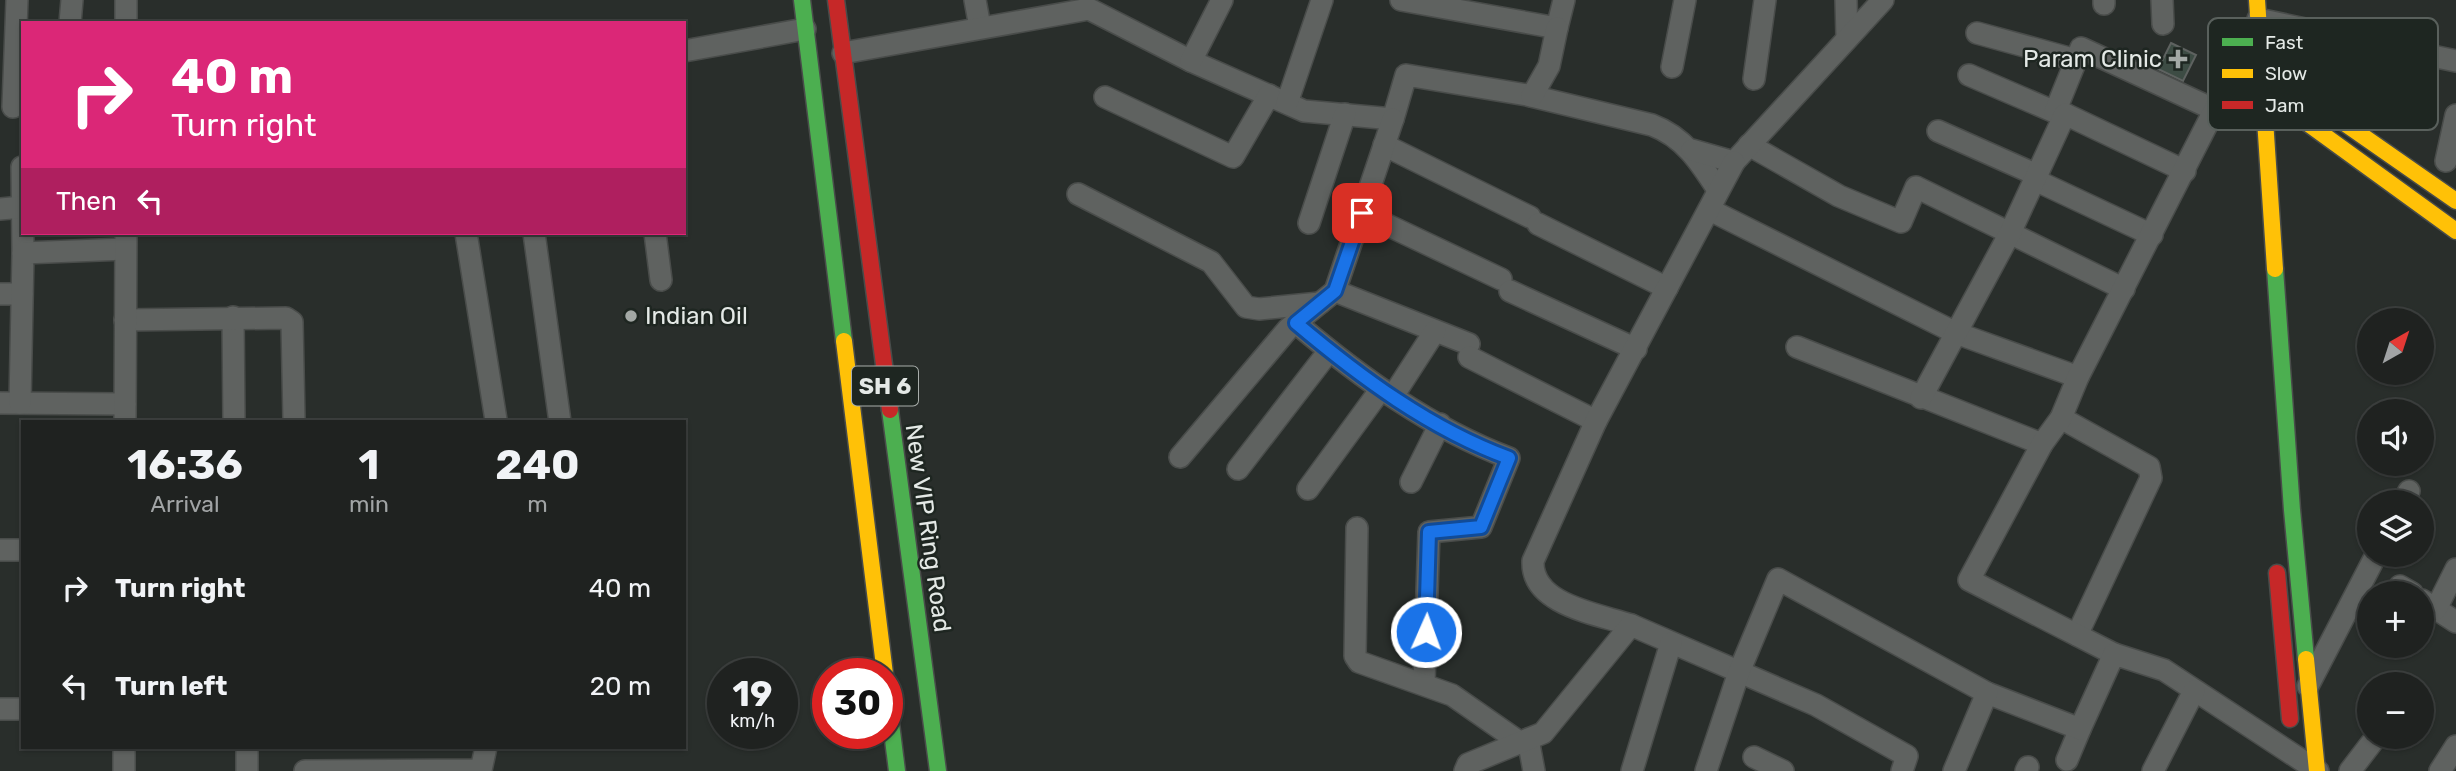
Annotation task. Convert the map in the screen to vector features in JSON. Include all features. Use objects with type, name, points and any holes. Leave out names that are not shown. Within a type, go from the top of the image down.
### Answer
[{"type":"main road","name":"New VIP Ring Road","points":[[802,0],[805,29],[838,151],[869,402],[937,771]]},
{"type":"main road","name":"New VIP Ring Road","points":[[836,0],[844,53],[838,151],[869,402],[884,658]]},
{"type":"main road","points":[[2265,130],[2307,688],[2317,771]]},
{"type":"main road","points":[[2318,130],[2456,230]]},
{"type":"main road","points":[[2356,130],[2456,201]]},
{"type":"main road","points":[[2276,562],[2283,659],[2296,764]]},
{"type":"main road","points":[[894,749],[897,771]]},
{"type":"street","points":[[12,108],[17,0]]},
{"type":"street","points":[[70,21],[72,0]]},
{"type":"street","points":[[126,0],[126,21]]},
{"type":"street","points":[[975,0],[980,27]]},
{"type":"street","points":[[1191,61],[1222,0]]},
{"type":"street","points":[[1105,97],[1233,157],[1278,99],[1322,0]]},
{"type":"street","points":[[1401,0],[1557,28]]},
{"type":"street","points":[[1532,96],[1549,66],[1564,0]]},
{"type":"street","points":[[1672,67],[1685,0]]},
{"type":"street","points":[[1754,79],[1765,0]]},
{"type":"street","points":[[1846,0],[1847,37]]},
{"type":"street","points":[[1883,0],[1734,162],[1596,421],[1533,561],[1532,571],[1538,585],[1549,596],[1631,625],[1816,705],[1907,756],[1902,771]]},
{"type":"street","points":[[2162,0],[2163,24]]},
{"type":"street","points":[[844,53],[1089,9],[1191,61],[1304,111],[1393,119]]},
{"type":"street","points":[[2258,9],[2292,18]]},
{"type":"street","points":[[686,51],[805,29]]},
{"type":"street","points":[[1977,33],[2076,60]]},
{"type":"street","points":[[1921,398],[2010,233],[2036,177],[2081,48],[2208,107]]},
{"type":"street","points":[[2438,56],[2456,61]]},
{"type":"street","points":[[1549,66],[1557,103]]},
{"type":"street","points":[[1180,457],[1296,323],[1328,297],[1362,213],[1406,75],[1532,96],[1652,125],[1666,131],[1692,150],[1734,162]]},
{"type":"street","points":[[1969,75],[2060,113],[2185,171]]},
{"type":"street","points":[[1309,223],[1345,114]]},
{"type":"street","points":[[2446,161],[2456,115]]},
{"type":"street","points":[[2208,124],[2078,377],[2061,418],[2042,444],[1969,580],[2114,654],[2164,670],[2296,764],[2317,771]]},
{"type":"street","points":[[1938,131],[2152,235]]},
{"type":"street","points":[[1384,145],[1667,288]]},
{"type":"street","points":[[1749,145],[1839,196],[1900,222],[1916,187],[2124,289]]},
{"type":"street","points":[[1692,150],[1718,190]]},
{"type":"street","points":[[1078,194],[1211,262],[1246,307],[1259,309],[1328,297],[1435,331],[1596,421]]},
{"type":"street","points":[[0,209],[21,207]]},
{"type":"street","points":[[1710,210],[1956,333],[2078,377]]},
{"type":"street","points":[[1362,213],[1636,349]]},
{"type":"street","points":[[23,235],[22,294],[10,348],[10,403],[43,412],[125,413],[125,241],[23,253]]},
{"type":"street","points":[[466,235],[496,420]]},
{"type":"street","points":[[534,235],[560,420]]},
{"type":"street","points":[[655,235],[661,280]]},
{"type":"street","points":[[0,294],[22,294]]},
{"type":"street","points":[[125,320],[277,316],[292,322],[294,420]]},
{"type":"street","points":[[233,317],[234,420]]},
{"type":"street","points":[[1296,323],[1387,393],[1475,445],[1509,458],[1481,527],[1429,532],[1424,682]]},
{"type":"street","points":[[1308,489],[1435,331]]},
{"type":"street","points":[[1797,347],[2042,444]]},
{"type":"street","points":[[1238,469],[1329,351]]},
{"type":"street","points":[[2061,418],[2149,467],[2151,478],[2077,635]]},
{"type":"street","points":[[1411,482],[1440,424]]},
{"type":"street","points":[[1357,527],[1355,656],[1371,668],[1424,682],[1468,704],[1523,740],[1534,771]]},
{"type":"street","points":[[0,550],[21,550]]},
{"type":"street","points":[[2307,688],[2370,567]]},
{"type":"street","points":[[2434,598],[2456,569]]},
{"type":"street","points":[[1706,771],[1739,672],[1778,579],[1987,693],[2080,729]]},
{"type":"street","points":[[2434,607],[2456,622]]},
{"type":"street","points":[[1465,771],[1468,764],[1543,733],[1631,625]]},
{"type":"street","points":[[1632,771],[1671,643]]},
{"type":"street","points":[[2067,760],[2114,654]]},
{"type":"street","points":[[2153,771],[2194,691]]},
{"type":"street","points":[[1954,771],[1987,693]]},
{"type":"street","points":[[0,709],[21,709]]},
{"type":"street","points":[[2440,771],[2456,746]]},
{"type":"street","points":[[124,749],[124,771]]},
{"type":"street","points":[[247,749],[247,771]]},
{"type":"street","points":[[305,771],[481,769],[486,749]]},
{"type":"street","points":[[2350,771],[2367,749]]},
{"type":"street","points":[[1754,757],[1783,771]]},
{"type":"building","points":[[2171,43],[2196,55],[2183,81],[2158,69]]},
{"type":"traffic: fast","points":[[802,0],[844,341]]},
{"type":"traffic: fast","points":[[2275,269],[2292,510],[2306,659]]},
{"type":"traffic: fast","points":[[890,410],[938,771]]},
{"type":"traffic: fast","points":[[894,749],[897,771]]},
{"type":"traffic: slow","points":[[2257,0],[2258,18]]},
{"type":"traffic: slow","points":[[2266,130],[2275,269]]},
{"type":"traffic: slow","points":[[2317,130],[2456,231]]},
{"type":"traffic: slow","points":[[2354,130],[2456,201]]},
{"type":"traffic: slow","points":[[844,341],[883,658]]},
{"type":"traffic: slow","points":[[2306,659],[2317,771]]},
{"type":"traffic: jam","points":[[836,0],[890,410]]},
{"type":"traffic: jam","points":[[2277,573],[2290,719]]},
{"type":"place","name":"Param Clinic","points":[[2178,59]]},
{"type":"place","name":"Indian Oil","points":[[631,316]]},
{"type":"route","points":[[1362,213],[1335,291],[1296,323],[1359,376],[1475,445],[1509,458],[1481,527],[1429,532],[1426,632]]}]
